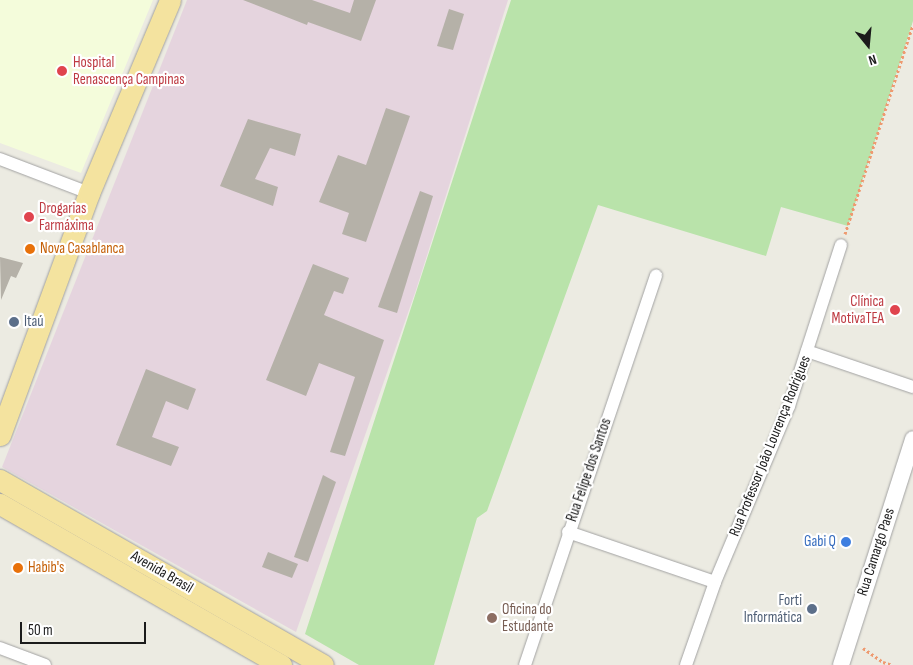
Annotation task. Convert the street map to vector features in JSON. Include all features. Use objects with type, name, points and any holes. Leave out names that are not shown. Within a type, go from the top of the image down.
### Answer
[{"type":"main road","points":[[0,435],[90,193],[170,0]]},
{"type":"main road","name":"Avenida Brasil","points":[[0,480],[323,665]]},
{"type":"main road","name":"Avenida Brasil","points":[[0,504],[281,665]]},
{"type":"street","points":[[0,159],[90,193]]},
{"type":"street","name":"Rua Professor João Lourença Rodrigues","points":[[686,665],[715,582],[788,406],[841,244]]},
{"type":"street","name":"Rua Felipe dos Santos","points":[[525,665],[568,532],[656,275]]},
{"type":"street","points":[[807,351],[913,387]]},
{"type":"street","name":"Rua Camargo Paes","points":[[841,665],[913,439]]},
{"type":"street","points":[[568,532],[715,582]]},
{"type":"street","points":[[0,648],[45,665]]},
{"type":"path","points":[[841,244],[913,25]]},
{"type":"path","points":[[850,634],[865,650],[892,665]]},
{"type":"shaded area","name":"Hospital Renascença Campinas","points":[[0,0],[153,0],[81,173],[0,143]]},
{"type":"shaded area","points":[[187,0],[508,0],[416,290],[296,632],[2,467]]},
{"type":"green space","points":[[511,0],[913,0],[913,21],[848,226],[781,207],[766,256],[598,205],[487,511],[477,518],[434,665],[359,665],[305,634]]},
{"type":"building","points":[[243,0],[312,0],[350,13],[354,0],[376,0],[361,41],[308,22],[307,25]]},
{"type":"building","points":[[449,9],[464,14],[453,50],[437,46]]},
{"type":"building","points":[[386,108],[410,116],[366,242],[342,234],[349,213],[319,202],[338,155],[366,165]]},
{"type":"building","points":[[248,119],[301,134],[295,156],[270,148],[255,179],[278,187],[273,206],[220,186]]},
{"type":"building","points":[[420,191],[433,196],[397,313],[378,307]]},
{"type":"building","points":[[0,257],[23,263],[16,278],[11,276],[1,300]]},
{"type":"building","points":[[313,264],[349,278],[343,294],[334,291],[324,315],[384,340],[345,456],[330,452],[355,377],[319,363],[306,396],[266,380]]},
{"type":"building","points":[[146,369],[196,389],[188,410],[166,401],[152,437],[179,447],[171,466],[116,445]]},
{"type":"building","points":[[323,475],[336,482],[308,562],[294,557]]},
{"type":"building","points":[[268,552],[298,564],[292,578],[262,567]]},
{"type":"place","name":"Hospital Renascença Campinas","points":[[62,71]]},
{"type":"place","name":"Drogarias Farmáxima","points":[[29,217]]},
{"type":"place","name":"Nova Casablanca","points":[[30,249]]},
{"type":"place","name":"Clínica MotivaTEA","points":[[895,310]]},
{"type":"place","name":"Itaú","points":[[14,322]]},
{"type":"place","name":"Gabi Q","points":[[846,542]]},
{"type":"place","name":"Habib's","points":[[18,568]]},
{"type":"place","name":"Forti Informática","points":[[812,609]]},
{"type":"place","name":"Oficina do Estudante","points":[[492,618]]}]
